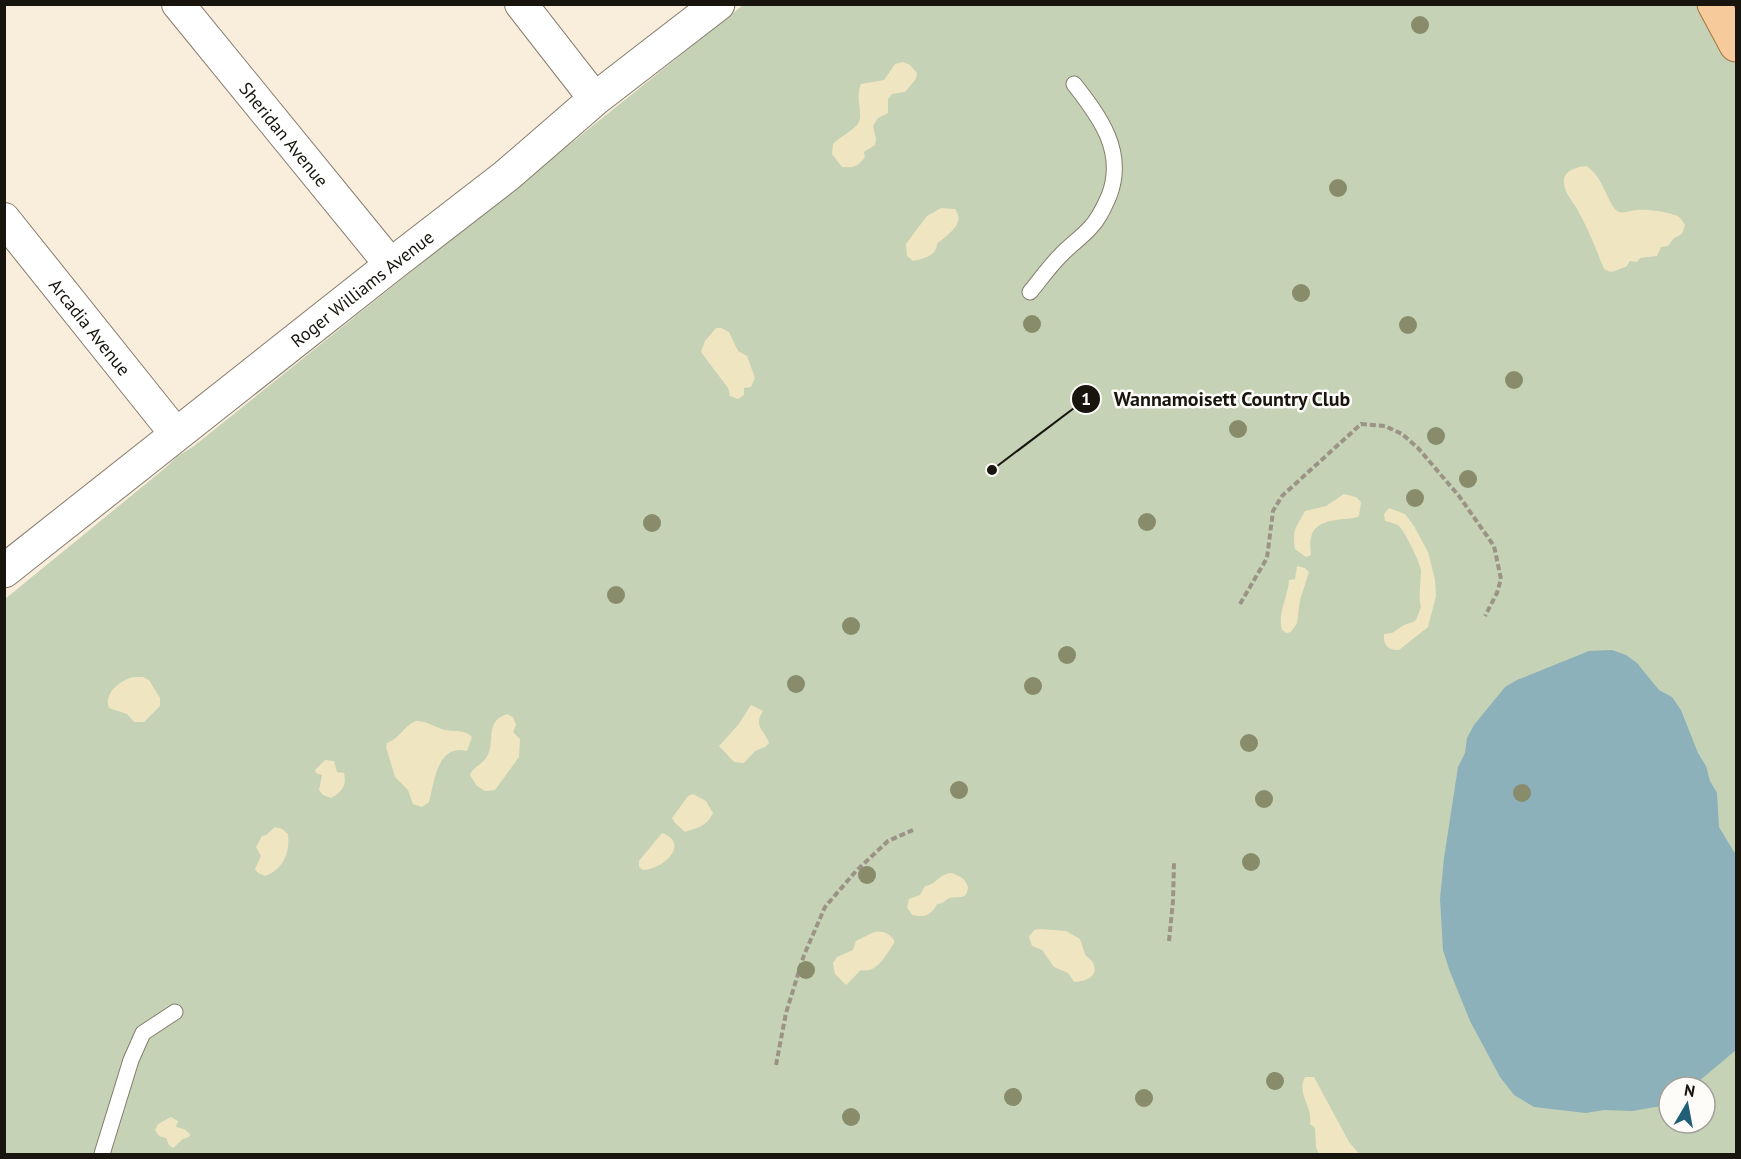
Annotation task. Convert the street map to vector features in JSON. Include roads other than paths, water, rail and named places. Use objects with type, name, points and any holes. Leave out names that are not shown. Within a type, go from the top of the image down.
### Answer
[{"type":"main road","name":"Roger Williams Avenue","points":[[4,571],[506,176],[595,99],[718,4]]},
{"type":"main road","points":[[1714,4],[1737,45]]},
{"type":"street","name":"Sheridan Avenue","points":[[178,4],[391,265]]},
{"type":"street","points":[[520,4],[595,99]]},
{"type":"street","name":"Arcadia Avenue","points":[[4,219],[176,434]]},
{"type":"lane","points":[[1030,292],[1058,257],[1092,227],[1103,210],[1111,190],[1115,171],[1114,154],[1108,135],[1095,110],[1074,84]]},
{"type":"lane","points":[[102,1155],[131,1060],[143,1033],[175,1012]]},
{"type":"water","points":[[1612,650],[1626,655],[1637,663],[1659,690],[1672,697],[1681,710],[1717,793],[1719,827],[1736,855],[1736,1050],[1706,1075],[1657,1075],[1657,1107],[1632,1111],[1604,1110],[1586,1113],[1534,1107],[1514,1095],[1500,1077],[1470,1021],[1449,969],[1443,950],[1440,899],[1458,767],[1465,753],[1467,738],[1474,725],[1505,687],[1589,651]]},
{"type":"place","name":"Wannamoisett Country Club","points":[[992,470]]}]
